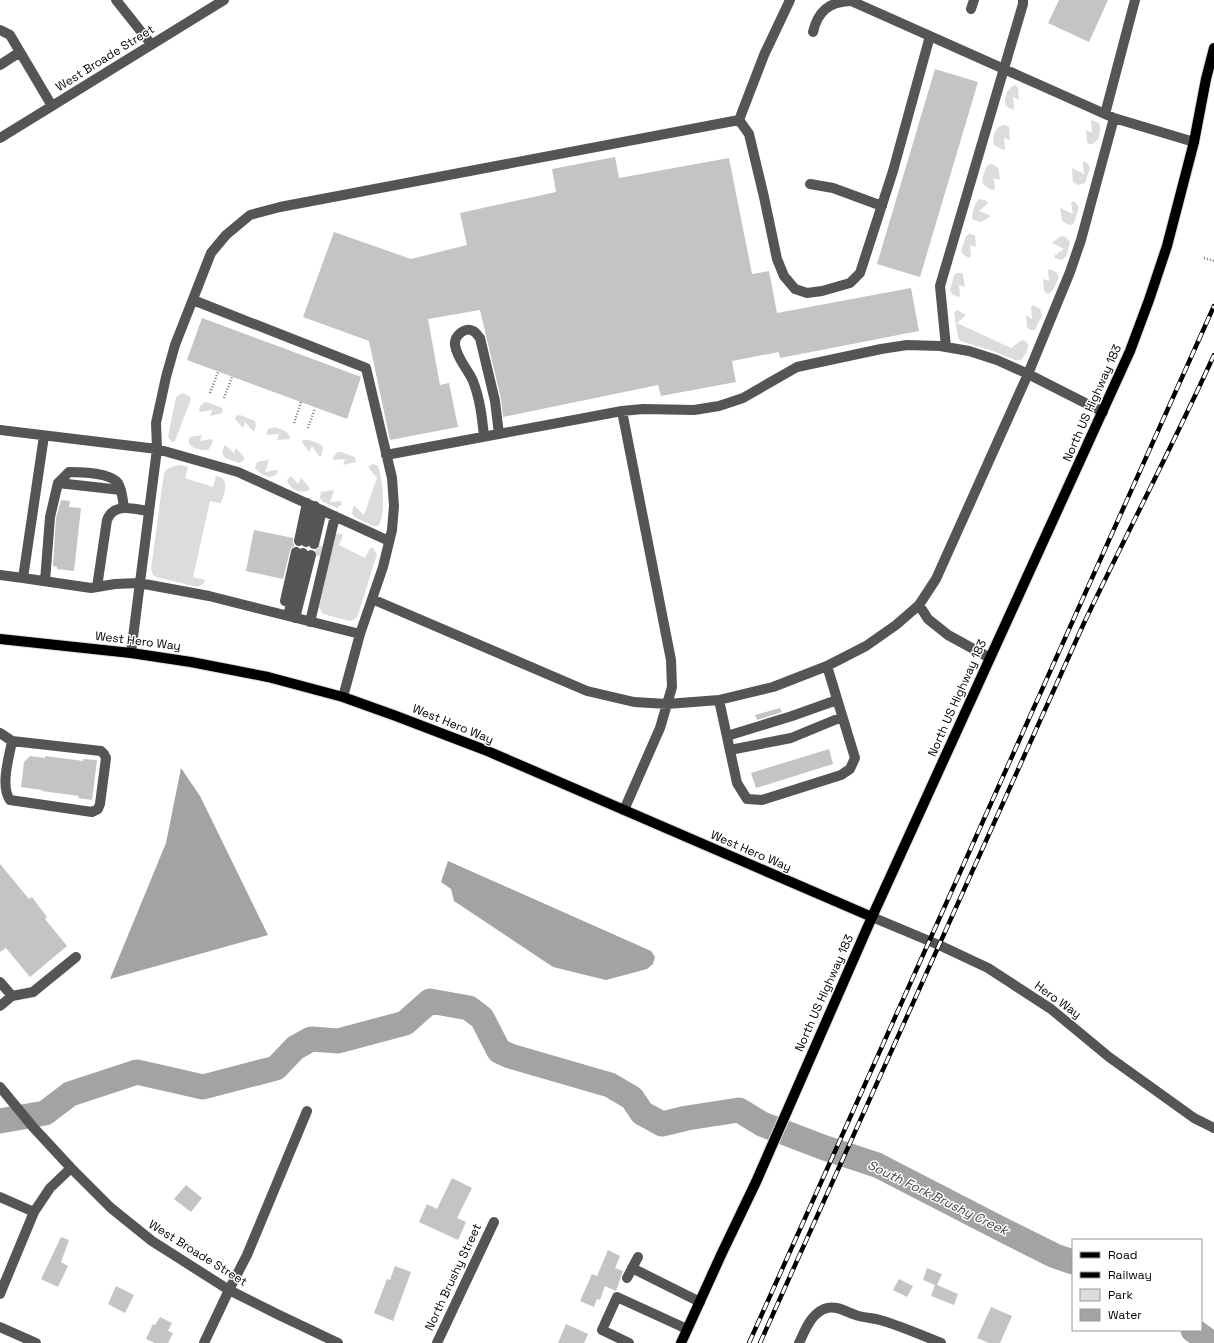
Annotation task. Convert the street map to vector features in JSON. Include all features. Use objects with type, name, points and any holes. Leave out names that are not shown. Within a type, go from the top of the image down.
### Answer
[{"type":"main road","name":"North US Highway 183","points":[[681,1343],[756,1182],[872,917],[1130,351],[1167,246],[1194,142],[1206,79],[1214,48]]},
{"type":"main road","name":"West Hero Way","points":[[0,639],[131,652],[191,662],[268,678],[343,697],[485,750],[872,917]]},
{"type":"street","points":[[116,0],[152,44]]},
{"type":"street","name":"West Broade Street","points":[[0,138],[224,0]]},
{"type":"street","points":[[739,120],[764,55],[790,0]]},
{"type":"street","points":[[813,32],[815,23],[823,11],[829,6],[840,1],[849,0],[1110,116],[1194,142]]},
{"type":"street","points":[[946,347],[940,286],[1023,0]]},
{"type":"street","points":[[372,599],[588,691],[634,702],[667,704],[719,700],[773,687],[827,666],[866,646],[896,625],[919,605],[936,579],[1028,374],[1072,266],[1081,240],[1135,0]]},
{"type":"street","points":[[0,30],[10,35],[52,106]]},
{"type":"street","points":[[739,120],[749,134],[777,259],[784,276],[795,289],[807,293],[822,291],[850,283],[860,273],[882,206],[930,36]]},
{"type":"street","points":[[0,65],[20,52]]},
{"type":"street","points":[[131,652],[157,449],[156,424],[166,377],[175,345],[211,253],[226,234],[250,216],[280,207],[739,120]]},
{"type":"street","points":[[810,184],[833,188],[882,206]]},
{"type":"street","points":[[193,300],[366,368],[392,478],[394,506],[392,530],[383,568],[360,634],[343,697]]},
{"type":"street","points":[[484,436],[480,403],[472,380],[458,355],[454,343],[459,334],[466,330],[473,331],[480,338],[495,401],[499,434]]},
{"type":"street","points":[[386,455],[622,410],[694,410],[719,406],[743,398],[800,366],[900,346],[946,347],[976,353],[997,360],[1028,374],[1103,412]]},
{"type":"street","points":[[622,410],[671,660],[672,687],[660,728],[624,810]]},
{"type":"street","points":[[0,430],[157,449],[238,472],[390,541]]},
{"type":"street","points":[[23,578],[44,436]]},
{"type":"street","points":[[45,581],[50,517],[58,483],[121,490],[124,508]]},
{"type":"street","points":[[97,587],[109,514],[115,510],[124,508],[148,511]]},
{"type":"street","points":[[322,509],[310,543],[322,509]]},
{"type":"street","points":[[296,618],[322,509]]},
{"type":"street","points":[[296,618],[307,554],[296,618]]},
{"type":"street","points":[[0,574],[91,588],[115,584],[139,583],[209,596],[360,634]]},
{"type":"street","points":[[919,605],[928,619],[948,635],[990,658]]},
{"type":"street","points":[[719,700],[737,783],[747,798],[762,800],[841,776],[850,769],[855,758],[827,666]]},
{"type":"street","points":[[726,736],[792,716],[837,700]]},
{"type":"street","points":[[730,750],[792,738],[842,717]]},
{"type":"street","points":[[0,733],[12,741],[101,751],[106,758],[100,804],[98,809],[92,812],[10,800],[5,784],[12,741]]},
{"type":"street","name":"Hero Way","points":[[872,917],[939,945],[988,968],[1051,1009],[1109,1057],[1194,1118],[1214,1128]]},
{"type":"street","points":[[0,1006],[12,996],[33,992],[76,957]]},
{"type":"street","points":[[0,982],[12,996]]},
{"type":"street","name":"West Broade Street","points":[[0,1087],[33,1127],[71,1168],[111,1208],[152,1241],[228,1290],[338,1343]]},
{"type":"street","points":[[204,1343],[228,1290],[247,1255],[307,1111]]},
{"type":"street","points":[[0,1294],[34,1212],[50,1188],[71,1168]]},
{"type":"street","points":[[0,1197],[34,1212]]},
{"type":"street","name":"North Brushy Street","points":[[437,1343],[494,1222]]},
{"type":"street","points":[[627,1278],[638,1256]]},
{"type":"street","points":[[632,1268],[700,1302]]},
{"type":"street","points":[[629,1343],[602,1330],[617,1297],[687,1330]]},
{"type":"street","points":[[799,1343],[809,1322],[817,1313],[825,1309],[836,1308],[843,1309],[858,1316],[880,1320],[941,1343]]},
{"type":"street","points":[[0,1327],[36,1343]]},
{"type":"path","points":[[1204,258],[1214,261]]},
{"type":"path","points":[[210,392],[218,372]]},
{"type":"path","points":[[224,398],[232,377]]},
{"type":"path","points":[[294,423],[301,402]]},
{"type":"path","points":[[308,428],[315,408]]},
{"type":"green space","points":[[1016,85],[1018,88],[1019,100],[1013,97],[1013,110],[1006,106],[1005,100],[1006,94],[1010,88]]},
{"type":"green space","points":[[1092,120],[1099,123],[1100,133],[1095,142],[1089,144],[1087,142],[1086,130],[1092,133]]},
{"type":"green space","points":[[1004,125],[1009,127],[1010,140],[1004,138],[1004,150],[994,145],[993,139],[998,127]]},
{"type":"green space","points":[[1084,161],[1090,168],[1085,183],[1078,185],[1073,182],[1072,168],[1084,174]]},
{"type":"green space","points":[[990,164],[997,167],[1000,180],[994,178],[995,189],[993,190],[985,186],[982,182],[986,167]]},
{"type":"green space","points":[[979,199],[985,200],[988,203],[979,211],[991,216],[981,222],[973,220],[972,218],[974,206]]},
{"type":"green space","points":[[1074,201],[1079,207],[1073,224],[1069,225],[1062,221],[1060,208],[1073,214],[1071,203]]},
{"type":"green space","points":[[969,234],[975,235],[976,247],[970,245],[971,256],[969,258],[961,251],[966,236]]},
{"type":"green space","points":[[1061,236],[1066,237],[1070,242],[1066,256],[1062,260],[1055,258],[1054,256],[1064,249],[1052,243]]},
{"type":"green space","points":[[1049,269],[1056,272],[1059,277],[1053,290],[1048,294],[1044,291],[1043,279],[1049,281]]},
{"type":"green space","points":[[957,273],[962,273],[965,287],[959,285],[960,296],[958,297],[952,294],[950,290],[954,275]]},
{"type":"green space","points":[[1033,305],[1040,309],[1042,315],[1035,330],[1030,330],[1027,327],[1026,315],[1032,319],[1031,307]]},
{"type":"green space","points":[[957,310],[966,315],[957,323],[1011,348],[1022,340],[1025,341],[1028,346],[1024,357],[1021,360],[1015,360],[993,351],[960,341],[954,313]]},
{"type":"green space","points":[[182,393],[189,396],[191,399],[175,441],[172,442],[168,437],[176,397]]},
{"type":"green space","points":[[207,402],[222,408],[223,413],[210,416],[212,410],[200,412],[199,409],[201,405]]},
{"type":"green space","points":[[240,415],[255,421],[256,425],[254,431],[245,422],[243,428],[235,419],[236,416]]},
{"type":"green space","points":[[275,427],[286,432],[290,439],[277,440],[279,434],[266,435],[268,429]]},
{"type":"green space","points":[[202,435],[200,441],[212,439],[213,441],[209,449],[203,450],[195,448],[190,444],[190,437]]},
{"type":"green space","points":[[303,440],[309,440],[322,445],[323,449],[321,456],[319,456],[312,446],[309,452],[302,442]]},
{"type":"green space","points":[[225,445],[234,453],[236,448],[244,457],[244,460],[239,463],[225,458],[222,452]]},
{"type":"green space","points":[[337,452],[355,457],[356,462],[343,465],[345,459],[333,460]]},
{"type":"green space","points":[[269,460],[265,472],[278,471],[270,477],[263,475],[255,468],[257,462]]},
{"type":"green space","points":[[372,464],[377,465],[379,470],[383,497],[382,516],[380,523],[377,526],[358,519],[352,514],[353,507],[355,506],[364,515],[377,478],[368,467]]},
{"type":"green space","points":[[181,465],[188,467],[185,478],[213,487],[216,476],[221,477],[225,483],[225,491],[221,503],[210,501],[193,577],[205,580],[203,584],[197,587],[156,577],[153,575],[151,569],[164,473],[169,468]]},
{"type":"green space","points":[[291,476],[298,484],[301,478],[309,487],[309,490],[302,492],[292,488],[287,480]]},
{"type":"green space","points":[[334,490],[330,502],[342,502],[337,508],[323,502],[320,498],[321,492]]},
{"type":"green space","points":[[338,533],[343,535],[339,545],[365,558],[370,548],[373,548],[377,554],[358,615],[355,619],[350,621],[323,614],[319,607],[335,535]]},
{"type":"water","points":[[181,768],[200,796],[268,935],[110,979],[166,843]]},
{"type":"water","points":[[448,861],[651,951],[655,957],[653,964],[647,969],[606,980],[553,967],[454,901],[451,889],[441,882]]},
{"type":"building","points":[[1059,0],[1108,0],[1089,42],[1048,23]]},
{"type":"building","points":[[935,69],[978,82],[920,277],[877,264]]},
{"type":"building","points":[[615,157],[619,178],[729,158],[752,274],[769,271],[777,313],[911,288],[919,331],[780,358],[779,352],[732,361],[736,382],[661,396],[658,385],[503,417],[501,399],[480,310],[428,319],[440,385],[449,383],[458,427],[390,440],[369,341],[303,317],[334,232],[411,259],[467,245],[460,213],[556,192],[552,169]]},
{"type":"building","points":[[202,318],[361,377],[347,419],[187,360]]},
{"type":"building","points":[[61,500],[70,501],[69,507],[81,508],[74,571],[57,569],[57,567],[53,566],[56,518]]},
{"type":"building","points":[[254,530],[293,538],[293,543],[295,546],[292,547],[290,551],[283,579],[246,571]]},
{"type":"building","points":[[780,708],[782,712],[757,720],[755,715]]},
{"type":"building","points":[[829,749],[833,764],[756,788],[751,773]]},
{"type":"building","points":[[30,756],[45,758],[45,756],[83,761],[83,759],[97,760],[92,800],[78,798],[79,796],[21,787],[24,762]]},
{"type":"building","points":[[0,864],[29,899],[32,897],[47,917],[45,919],[67,946],[30,977],[6,948],[0,952]]},
{"type":"building","points":[[452,1178],[472,1188],[457,1218],[466,1222],[458,1240],[419,1222],[427,1204],[437,1209]]},
{"type":"building","points":[[186,1185],[202,1198],[191,1212],[174,1199]]},
{"type":"building","points":[[61,1237],[69,1240],[61,1262],[68,1266],[58,1287],[41,1279]]},
{"type":"building","points":[[608,1250],[620,1256],[615,1268],[623,1271],[616,1291],[605,1286],[600,1300],[597,1299],[594,1307],[580,1301],[592,1274],[597,1276]]},
{"type":"building","points":[[395,1266],[411,1272],[393,1321],[374,1313],[387,1279],[390,1280]]},
{"type":"building","points":[[927,1268],[942,1274],[937,1285],[958,1294],[954,1305],[931,1296],[935,1285],[923,1280]]},
{"type":"building","points":[[899,1279],[913,1286],[907,1297],[893,1290]]},
{"type":"building","points":[[116,1286],[134,1295],[125,1313],[108,1304]]},
{"type":"building","points":[[991,1307],[1012,1316],[1000,1343],[989,1343],[977,1338]]},
{"type":"building","points":[[160,1317],[172,1323],[168,1331],[173,1333],[168,1343],[155,1343],[146,1339],[153,1324],[155,1325]]},
{"type":"building","points":[[566,1324],[588,1334],[584,1343],[558,1343]]},
{"type":"waterway","name":"South Fork Brushy Creek","points":[[0,1121],[45,1113],[70,1094],[137,1072],[203,1087],[276,1068],[295,1048],[311,1039],[338,1041],[405,1023],[430,1001],[469,1008],[482,1018],[499,1051],[510,1056],[610,1085],[632,1098],[642,1113],[662,1124],[687,1118],[739,1110],[762,1124],[825,1148],[877,1165],[1055,1256],[1072,1262]]},
{"type":"waterway","name":"South Fork Brushy Creek","points":[[1194,1331],[1211,1343]]},
{"type":"tunnel","points":[[319,556],[321,546]]},
{"type":"railway","points":[[749,1343],[1214,306]]},
{"type":"railway","points":[[760,1343],[1084,623],[1214,355]]}]
